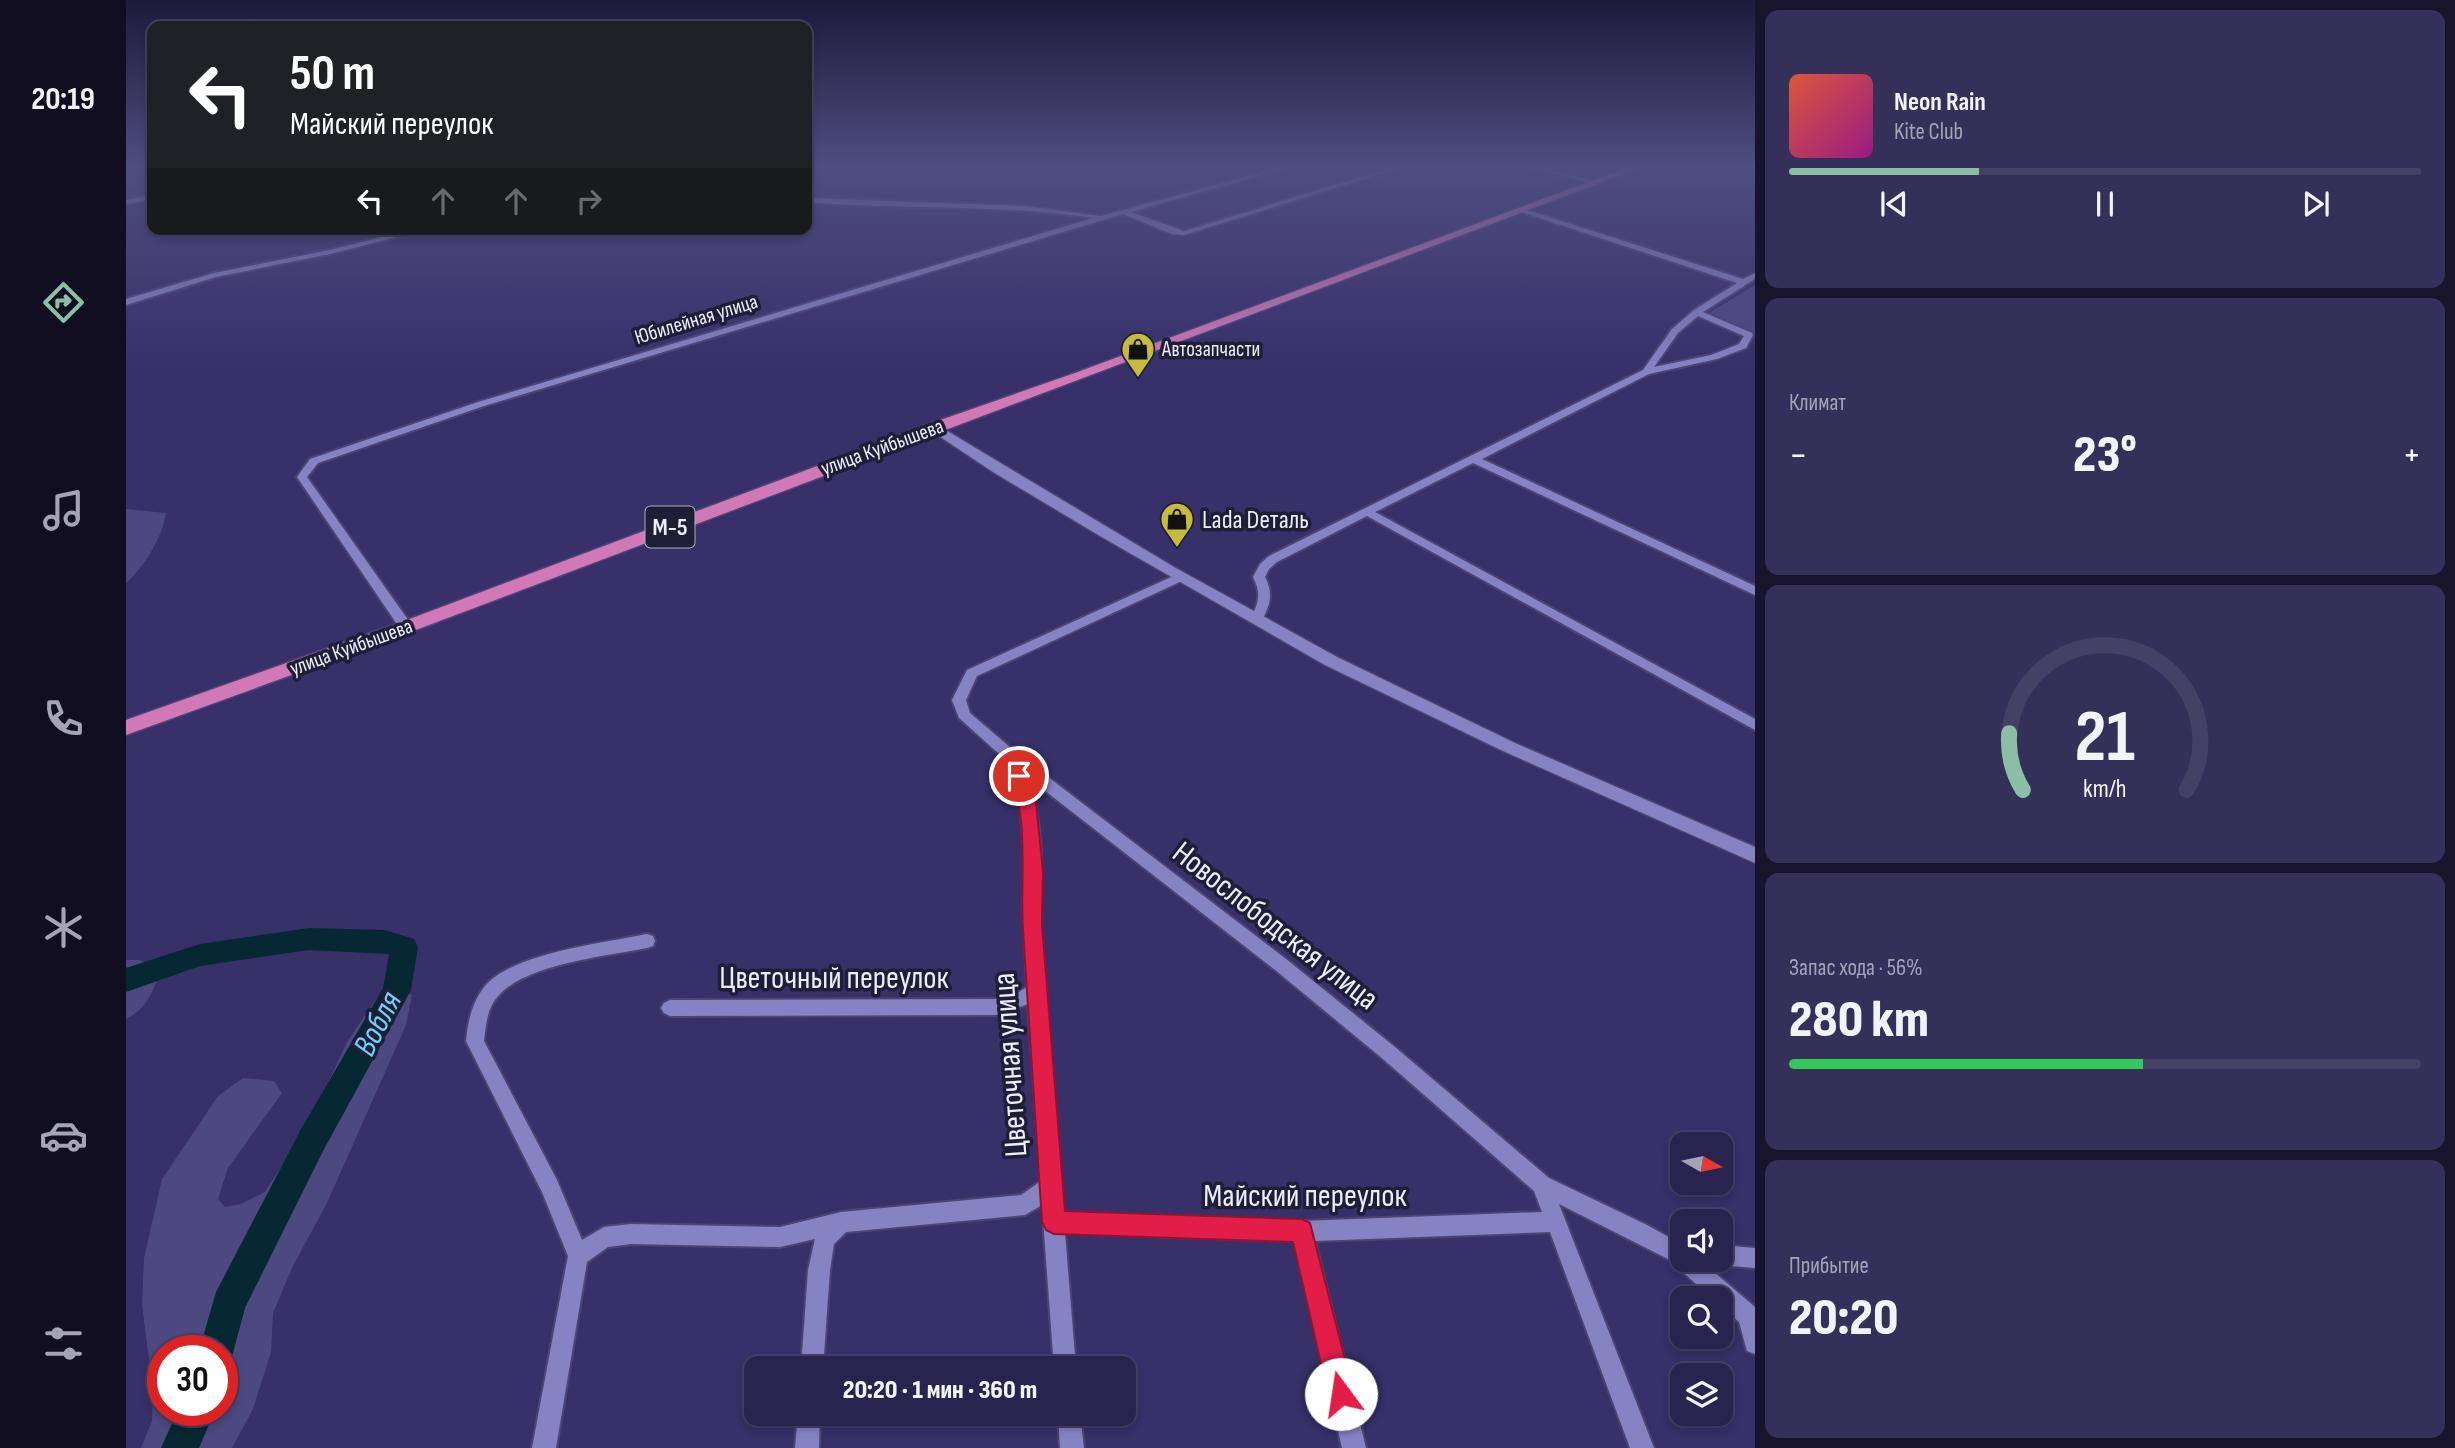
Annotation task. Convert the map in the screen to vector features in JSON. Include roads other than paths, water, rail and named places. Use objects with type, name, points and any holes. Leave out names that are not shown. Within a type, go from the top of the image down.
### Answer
[{"type":"highway","name":"улица Куйбышева","points":[[126,728],[406,627],[934,427],[1080,376],[1458,235]]},
{"type":"street","points":[[126,302],[214,275],[399,235]]},
{"type":"street","name":"Юбилейная улица","points":[[406,627],[302,477],[314,461],[494,400],[1047,235]]},
{"type":"street","points":[[1599,235],[1744,282]]},
{"type":"street","points":[[1646,372],[1675,331],[1698,312],[1755,275]]},
{"type":"street","points":[[1256,620],[1266,600],[1267,590],[1259,577],[1264,567],[1367,512],[1646,372],[1733,351],[1743,346],[1749,335],[1710,320],[1698,312]]},
{"type":"street","points":[[934,427],[967,450],[1180,577],[1362,677],[1506,746],[1755,855]]},
{"type":"street","points":[[1474,459],[1755,591]]},
{"type":"street","points":[[1367,512],[1755,726]]},
{"type":"street","name":"Новослободская улица","points":[[1180,577],[972,673],[959,700],[964,715],[1013,758],[1390,1054],[1542,1185],[1642,1448]]},
{"type":"street","name":"Цветочная улица","points":[[1013,758],[1026,794],[1034,871],[1031,903],[1036,990],[1064,1356]]},
{"type":"street","points":[[544,1448],[578,1256],[550,1187],[475,1041],[475,1027],[480,1008],[491,989],[509,976],[535,964],[647,941]]},
{"type":"street","name":"Цветочный переулок","points":[[670,1008],[999,1007],[1019,1001],[1036,990]]},
{"type":"street","points":[[578,1256],[604,1237],[631,1234],[780,1237],[841,1222],[1025,1205],[1051,1185]]},
{"type":"street","points":[[1542,1185],[1670,1249]]},
{"type":"street","points":[[813,1356],[819,1269],[825,1239],[841,1222]]},
{"type":"street","name":"Майский переулок","points":[[1054,1222],[1302,1231],[1557,1222]]},
{"type":"street","points":[[1302,1231],[1354,1448]]},
{"type":"street","points":[[1733,1256],[1755,1258]]},
{"type":"street","points":[[1702,1272],[1752,1311],[1755,1343]]},
{"type":"street","points":[[807,1448],[808,1426]]},
{"type":"street","points":[[1070,1426],[1072,1448]]},
{"type":"waterway","name":"Вобля","points":[[126,980],[200,955],[309,939],[385,941],[404,947],[397,990],[311,1142],[228,1304],[221,1335]]},
{"type":"waterway","name":"Вобля","points":[[180,1448],[190,1426]]},
{"type":"place","name":"Автозапчасти","points":[[1138,379]]},
{"type":"place","name":"Lada Dеталь","points":[[1177,549]]}]
